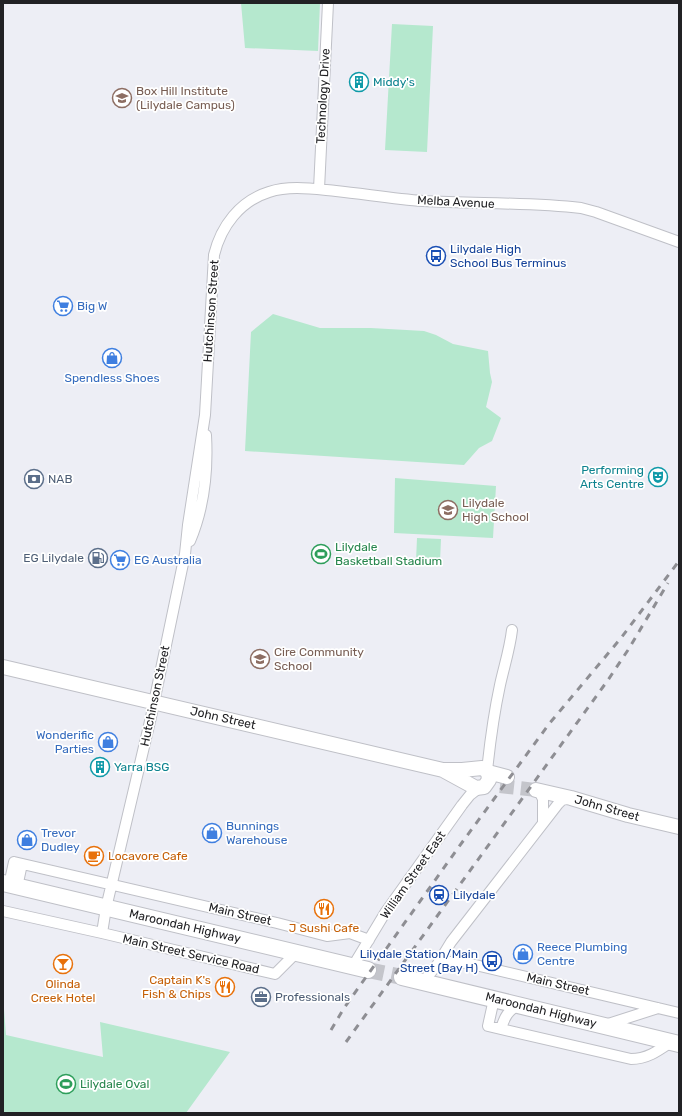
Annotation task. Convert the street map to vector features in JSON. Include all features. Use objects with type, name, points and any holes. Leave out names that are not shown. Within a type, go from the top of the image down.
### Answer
[{"type":"highway","name":"Maroondah Highway","points":[[10,885],[360,968]]},
{"type":"highway","name":"Maroondah Highway","points":[[402,977],[675,1043]]},
{"type":"main road","name":"John Street","points":[[3,667],[443,770],[485,778]]},
{"type":"main road","name":"John Street","points":[[538,788],[628,815],[679,826]]},
{"type":"street","name":"Technology Drive","points":[[319,189],[328,3]]},
{"type":"street","name":"Melba Avenue","points":[[235,213],[253,199],[271,191],[293,188],[319,189],[422,201],[581,208],[602,214],[679,242]]},
{"type":"street","name":"Hutchinson Street","points":[[106,908],[154,702],[185,554],[198,521],[199,491],[207,458],[205,415],[214,255],[220,236],[235,213]]},
{"type":"street","name":"William Street East","points":[[360,968],[369,940],[385,913],[462,805],[485,778],[500,686],[512,630]]},
{"type":"street","points":[[538,788],[543,799],[543,823]]},
{"type":"street","points":[[423,982],[437,966],[451,942],[560,801],[571,798]]},
{"type":"street","points":[[10,885],[14,862],[112,885]]},
{"type":"street","name":"Main Street","points":[[112,885],[277,922],[327,936],[350,933],[369,940]]},
{"type":"street","points":[[3,911],[102,933],[106,908]]},
{"type":"street","name":"Main Street Service Road","points":[[102,933],[274,974],[296,953]]},
{"type":"street","name":"Main Street","points":[[437,966],[450,962],[467,963],[679,1013]]},
{"type":"street","points":[[494,999],[488,1026],[631,1060],[649,1056],[675,1043]]},
{"type":"street","points":[[501,1029],[505,1017],[512,1009],[520,1005]]},
{"type":"street","points":[[603,1025],[658,1008]]},
{"type":"green space","points":[[241,3],[320,3],[318,51],[245,48]]},
{"type":"green space","points":[[392,24],[433,26],[427,152],[385,150]]},
{"type":"green space","points":[[273,314],[320,328],[371,328],[424,331],[436,335],[453,344],[488,351],[492,382],[486,407],[501,418],[492,441],[479,448],[464,465],[245,451],[251,332]]},
{"type":"green space","points":[[395,478],[496,486],[493,538],[394,533]]},
{"type":"green space","points":[[417,538],[441,539],[440,562],[416,561]]},
{"type":"green space","points":[[3,996],[6,1035],[103,1057],[100,1022],[230,1052],[186,1113],[3,1113]]},
{"type":"tunnel","points":[[500,786],[536,790]]},
{"type":"tunnel","points":[[368,970],[402,977]]},
{"type":"railway","points":[[331,1030],[344,1008],[458,848],[549,724],[621,638],[679,561]]},
{"type":"railway","points":[[346,1042],[608,680],[628,650],[668,583]]},
{"type":"place","name":"Middy's","points":[[359,82]]},
{"type":"place","name":"Box Hill Institute (Lilydale Campus)","points":[[122,98]]},
{"type":"place","name":"Lilydale High School Bus Terminus","points":[[436,256]]},
{"type":"place","name":"Big W","points":[[63,306]]},
{"type":"place","name":"Spendless Shoes","points":[[112,358]]},
{"type":"place","name":"Performing Arts Centre","points":[[658,477]]},
{"type":"place","name":"NAB","points":[[34,479]]},
{"type":"place","name":"Lilydale High School","points":[[448,510]]},
{"type":"place","name":"Lilydale Basketball Stadium","points":[[321,554]]},
{"type":"place","name":"EG Lilydale","points":[[98,558]]},
{"type":"place","name":"EG Australia","points":[[120,560]]},
{"type":"place","name":"Cire Community School","points":[[260,659]]},
{"type":"place","name":"Wonderific Parties","points":[[108,742]]},
{"type":"place","name":"Yarra BSG","points":[[100,767]]},
{"type":"place","name":"Bunnings Warehouse","points":[[212,833]]},
{"type":"place","name":"Trevor Dudley","points":[[27,840]]},
{"type":"place","name":"Locavore Cafe","points":[[94,856]]},
{"type":"place","name":"Lilydale","points":[[439,895]]},
{"type":"place","name":"J Sushi Cafe","points":[[324,909]]},
{"type":"place","name":"Reece Plumbing Centre","points":[[523,954]]},
{"type":"place","name":"Lilydale Station/Main Street (Bay H)","points":[[492,961]]},
{"type":"place","name":"Olinda Creek Hotel","points":[[63,964]]},
{"type":"place","name":"Captain K's Fish & Chips","points":[[225,987]]},
{"type":"place","name":"Professionals","points":[[261,997]]},
{"type":"place","name":"Lilydale Oval","points":[[66,1084]]}]
